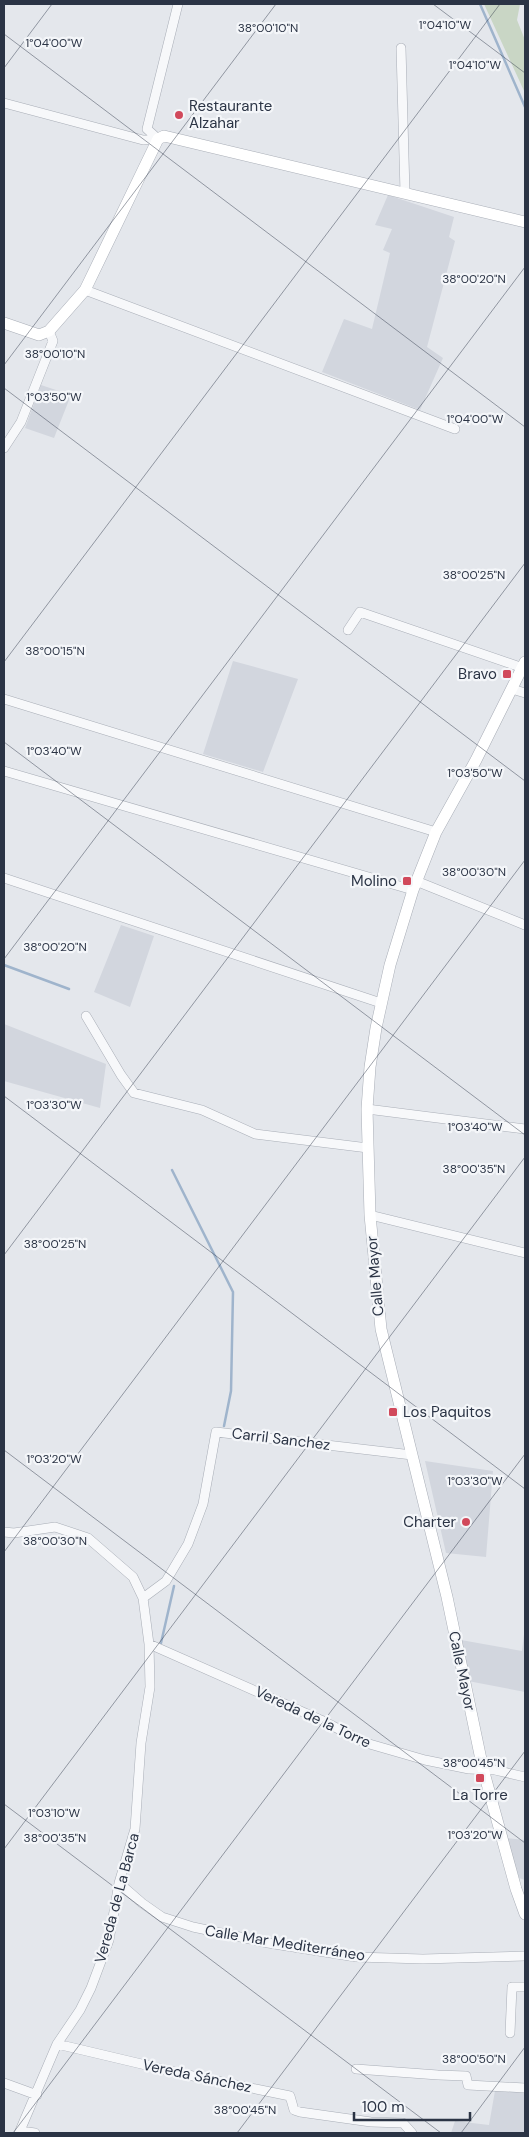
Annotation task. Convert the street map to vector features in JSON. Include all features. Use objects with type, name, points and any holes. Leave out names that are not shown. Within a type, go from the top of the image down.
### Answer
[{"type":"main road","points":[[4,323],[39,335],[49,331],[85,290],[158,139],[164,136],[525,222]]},
{"type":"main road","name":"Calle Mayor","points":[[524,665],[476,760],[436,832],[415,886],[390,965],[381,1003],[372,1051],[367,1109],[370,1215],[381,1329],[447,1597],[483,1769],[524,1907]]},
{"type":"street","points":[[158,139],[147,129],[178,4]]},
{"type":"street","points":[[401,48],[405,193]]},
{"type":"street","points":[[4,103],[143,140],[158,139]]},
{"type":"street","points":[[85,290],[455,429]]},
{"type":"street","points":[[4,448],[21,422],[53,341],[49,331]]},
{"type":"street","points":[[348,630],[360,612],[524,665]]},
{"type":"street","points":[[512,688],[525,693]]},
{"type":"street","points":[[4,699],[436,832]]},
{"type":"street","points":[[4,771],[415,886],[525,925]]},
{"type":"street","points":[[4,878],[381,1003]]},
{"type":"street","points":[[86,1016],[120,1075],[134,1093],[202,1110],[255,1134],[368,1148]]},
{"type":"street","points":[[367,1109],[525,1129]]},
{"type":"street","points":[[370,1215],[525,1253]]},
{"type":"street","name":"Carril Sanchez","points":[[143,1598],[166,1580],[188,1544],[203,1504],[216,1432],[412,1455]]},
{"type":"street","points":[[4,1532],[14,1533],[55,1527],[88,1538],[133,1578],[143,1598]]},
{"type":"street","name":"Vereda de La Barca","points":[[20,2132],[57,2044],[80,2010],[91,1988],[109,1940],[119,1883],[135,1829],[141,1744],[150,1687],[149,1644],[143,1598]]},
{"type":"street","name":"Vereda de la Torre","points":[[149,1644],[313,1716],[366,1743],[425,1760],[525,1777]]},
{"type":"street","name":"Calle Mar Mediterráneo","points":[[119,1883],[162,1917],[193,1927],[268,1943],[356,1957],[423,1959],[525,1956]]},
{"type":"street","points":[[510,2034],[512,1987],[525,1987]]},
{"type":"street","name":"Vereda Sánchez","points":[[57,2044],[188,2075],[290,2096],[294,2110],[300,2112],[371,2122],[403,2123],[412,2133]]},
{"type":"street","points":[[356,2069],[438,2076],[466,2076],[468,2085],[525,2088]]},
{"type":"street","points":[[4,2083],[37,2095]]},
{"type":"street","points":[[20,2132],[35,2133]]},
{"type":"shaded area","points":[[388,195],[454,217],[449,237],[455,241],[427,347],[443,358],[420,410],[322,372],[344,319],[372,329],[390,253],[383,250],[392,229],[375,225]]},
{"type":"shaded area","points":[[41,385],[71,395],[54,438],[25,428]]},
{"type":"shaded area","points":[[233,661],[298,679],[263,772],[203,754]]},
{"type":"shaded area","points":[[121,925],[154,936],[130,1007],[94,992]]},
{"type":"shaded area","points":[[4,1024],[106,1064],[100,1108],[4,1081]]},
{"type":"shaded area","points":[[425,1461],[493,1471],[486,1557],[446,1553]]},
{"type":"shaded area","points":[[525,1626],[525,1692],[468,1681],[461,1640],[522,1651]]},
{"type":"shaded area","points":[[506,1838],[525,1840],[525,1880],[519,1878]]},
{"type":"shaded area","points":[[525,2084],[525,2133],[451,2133],[455,2121],[489,2125],[496,2085]]},
{"type":"green space","points":[[484,4],[520,4],[517,20],[525,40],[525,93]]},
{"type":"waterway","points":[[480,4],[525,107]]},
{"type":"waterway","points":[[4,965],[69,989]]},
{"type":"waterway","points":[[172,1170],[233,1292],[231,1391],[224,1426]]},
{"type":"waterway","points":[[161,1643],[174,1586]]},
{"type":"place","name":"Restaurante Alzahar","points":[[179,115]]},
{"type":"place","name":"Bravo","points":[[507,674]]},
{"type":"place","name":"Molino","points":[[407,881]]},
{"type":"place","name":"Los Paquitos","points":[[393,1412]]},
{"type":"place","name":"Charter","points":[[466,1522]]},
{"type":"place","name":"La Torre","points":[[480,1778]]}]
